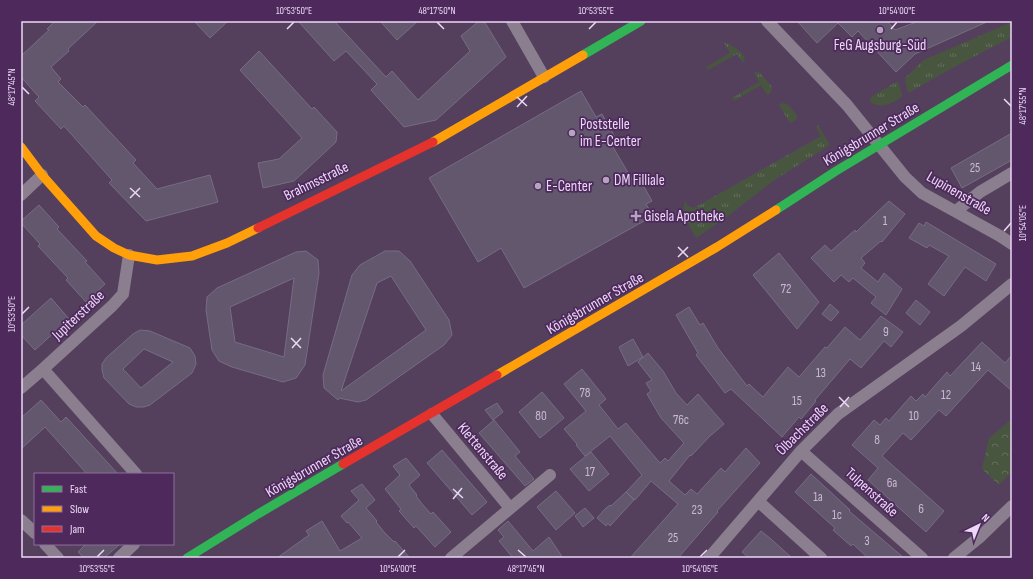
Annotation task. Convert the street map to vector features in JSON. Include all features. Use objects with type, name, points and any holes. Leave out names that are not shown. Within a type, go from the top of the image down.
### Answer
[{"type":"main road","name":"Brahmsstraße","points":[[21,147],[42,175],[96,236],[114,248],[129,254],[157,260],[192,256],[227,243],[431,142],[641,21]]},
{"type":"main road","name":"Königsbrunner Straße","points":[[187,558],[258,514],[718,247],[825,178],[1012,65]]},
{"type":"street","points":[[512,21],[544,77]]},
{"type":"street","points":[[770,22],[847,104],[880,145]]},
{"type":"street","name":"Lupinenstraße","points":[[880,145],[905,177],[922,193],[1012,244]]},
{"type":"street","points":[[956,211],[980,192],[1012,173]]},
{"type":"street","points":[[21,195],[42,175]]},
{"type":"street","name":"Jupiterstraße","points":[[21,388],[44,369],[112,306],[122,294],[129,254]]},
{"type":"street","name":"Ölbachstraße","points":[[714,556],[758,501],[801,451],[838,414],[961,326],[1012,284]]},
{"type":"street","points":[[44,369],[135,473]]},
{"type":"street","name":"Klettenstraße","points":[[432,414],[510,508]]},
{"type":"street","name":"Tulpenstraße","points":[[801,451],[922,558]]},
{"type":"street","points":[[451,558],[550,475]]},
{"type":"street","points":[[758,501],[821,558]]},
{"type":"street","points":[[954,558],[981,536],[1012,506]]},
{"type":"street","points":[[21,520],[34,532]]},
{"type":"street","points":[[46,545],[58,558]]},
{"type":"street","points":[[119,558],[133,545]]},
{"type":"green space","points":[[1012,22],[1012,37],[908,93],[905,78],[924,60]]},
{"type":"green space","points":[[724,43],[727,43],[738,50],[744,56],[745,59],[743,63],[737,54],[708,70],[706,67],[730,53]]},
{"type":"green space","points":[[754,72],[759,72],[772,87],[771,92],[767,95],[761,85],[734,101],[732,98],[759,82]]},
{"type":"green space","points":[[898,82],[902,95],[901,97],[886,105],[878,105],[870,102],[871,97]]},
{"type":"green space","points":[[783,103],[787,104],[797,115],[797,119],[790,123],[779,105]]},
{"type":"green space","points":[[818,125],[830,145],[773,181],[724,219],[696,238],[685,215],[685,201],[688,206],[694,208],[821,136],[816,127]]},
{"type":"green space","points":[[1012,419],[1012,472],[999,485],[982,469],[989,438]]},
{"type":"building","points":[[55,21],[98,21],[51,67],[61,79],[58,82],[83,107],[85,105],[136,160],[133,163],[157,189],[210,175],[218,202],[146,221],[109,183],[112,180],[64,126],[61,129],[35,101],[39,97],[21,77],[21,56],[49,30],[47,29]]},
{"type":"building","points":[[194,21],[228,21],[210,38]]},
{"type":"building","points":[[298,21],[334,21],[386,77],[392,71],[418,100],[470,51],[461,36],[479,21],[484,21],[506,57],[436,120],[404,127],[371,90],[377,84],[346,51],[334,61]]},
{"type":"building","points":[[380,21],[418,21],[397,40]]},
{"type":"building","points":[[797,21],[887,21],[895,30],[919,21],[989,21],[915,54],[896,72],[858,31],[852,37],[838,23],[817,43]]},
{"type":"building","points":[[259,51],[312,109],[314,107],[337,132],[336,142],[294,181],[263,188],[258,163],[279,159],[302,138],[240,70]]},
{"type":"building","name":"E-Center","points":[[581,91],[596,117],[602,114],[616,139],[610,142],[633,181],[639,178],[652,201],[646,204],[653,216],[524,288],[501,248],[478,262],[429,178]]},
{"type":"building","points":[[1012,133],[1012,160],[962,188],[951,168]]},
{"type":"building","points":[[889,201],[905,214],[882,242],[881,241],[861,258],[865,263],[861,268],[878,282],[884,273],[902,289],[886,315],[871,303],[876,297],[853,278],[849,282],[841,275],[834,282],[811,258],[825,245],[831,251],[855,230],[856,232]]},
{"type":"building","points":[[39,205],[59,227],[57,229],[87,261],[85,262],[105,284],[86,302],[66,280],[68,278],[38,246],[40,244],[21,223],[21,221]]},
{"type":"building","points":[[926,222],[996,264],[986,281],[965,267],[944,296],[928,284],[949,256],[929,245],[927,248],[909,238],[919,223],[924,226]]},
{"type":"building","points":[[306,251],[318,260],[319,273],[305,365],[296,378],[283,382],[232,367],[219,361],[212,350],[206,310],[207,297],[217,288],[296,252]],"holes":[[[294,278],[284,357],[235,342],[230,307]]]},
{"type":"building","points":[[385,251],[399,251],[410,261],[449,320],[452,335],[444,345],[366,400],[358,402],[339,398],[338,400],[324,388],[323,375],[352,275],[360,265]],"holes":[[[391,276],[426,330],[341,391],[377,283]]]},
{"type":"building","points":[[779,253],[819,302],[797,329],[753,275]]},
{"type":"building","points":[[51,298],[69,319],[35,350],[21,335],[21,325]]},
{"type":"building","points":[[916,300],[930,312],[920,325],[906,313]]},
{"type":"building","points":[[830,304],[839,312],[831,321],[822,314]]},
{"type":"building","points":[[689,307],[700,325],[703,323],[718,348],[747,386],[749,384],[763,397],[788,367],[799,377],[845,327],[860,340],[881,316],[903,332],[891,347],[884,341],[861,368],[850,359],[801,419],[799,417],[782,437],[731,389],[725,393],[696,355],[698,353],[676,315]]},
{"type":"building","points":[[140,330],[150,331],[190,348],[195,356],[196,364],[192,373],[150,405],[144,407],[136,407],[129,404],[104,378],[102,370],[102,364],[106,358],[133,334]],"holes":[[[144,349],[173,362],[141,388],[123,369]]]},
{"type":"building","points":[[633,339],[643,357],[628,366],[619,347]]},
{"type":"building","points":[[982,342],[1005,363],[1012,355],[1012,391],[988,370],[946,416],[939,410],[911,440],[903,433],[882,456],[944,511],[926,532],[868,480],[878,468],[852,445],[874,420],[880,425],[886,418],[889,421],[911,396],[916,401],[923,394],[925,397],[947,372],[950,376]]},
{"type":"building","points":[[648,353],[663,371],[676,393],[687,405],[698,394],[724,424],[691,456],[690,455],[669,481],[685,495],[691,489],[697,494],[721,468],[725,472],[746,448],[760,463],[678,558],[630,558],[678,504],[651,481],[635,500],[626,492],[642,475],[610,436],[585,456],[564,429],[586,411],[564,384],[582,369],[606,399],[599,405],[618,429],[626,423],[660,463],[665,458],[668,461],[684,443],[661,418],[647,394],[651,391],[646,383],[652,380],[638,362]]},
{"type":"building","points":[[542,392],[564,418],[540,438],[519,412]]},
{"type":"building","points":[[41,400],[61,422],[66,417],[117,473],[86,473],[45,427],[21,449],[21,418]]},
{"type":"building","points":[[497,403],[503,412],[493,420],[485,410]]},
{"type":"building","points":[[494,420],[520,452],[515,456],[534,479],[525,486],[479,433]]},
{"type":"building","points":[[442,450],[487,502],[472,515],[427,463]]},
{"type":"building","points":[[591,452],[609,474],[589,491],[570,469]]},
{"type":"building","points":[[406,458],[420,475],[409,485],[431,514],[433,512],[451,532],[435,547],[416,526],[414,528],[399,511],[401,509],[385,489],[400,475],[393,466]]},
{"type":"building","points":[[811,474],[850,510],[849,511],[904,558],[868,558],[853,544],[851,546],[833,530],[835,528],[795,492]]},
{"type":"building","points":[[362,484],[375,500],[366,508],[384,532],[394,542],[395,541],[410,558],[277,558],[309,535],[306,531],[322,521],[340,551],[362,538],[341,516],[359,500],[351,491]]},
{"type":"building","points":[[556,491],[575,513],[556,530],[537,507]]},
{"type":"building","points":[[626,492],[634,500],[610,526],[608,523],[606,526],[597,518],[605,509],[610,505],[611,506]]},
{"type":"building","points":[[585,508],[594,518],[583,527],[575,516]]},
{"type":"building","points":[[508,521],[533,551],[549,537],[563,558],[513,558],[499,541],[504,537],[498,530]]},
{"type":"building","points":[[761,531],[792,558],[749,558],[742,552]]},
{"type":"building","points":[[85,545],[119,545],[104,558],[84,558],[78,552]]},
{"type":"traffic: fast","points":[[583,55],[641,21]]},
{"type":"traffic: fast","points":[[776,210],[836,171],[1012,65]]},
{"type":"traffic: fast","points":[[187,558],[343,464]]},
{"type":"traffic: slow","points":[[433,142],[583,55]]},
{"type":"traffic: slow","points":[[21,147],[42,175],[96,236],[114,248],[129,255],[157,260],[192,256],[227,243],[258,228]]},
{"type":"traffic: slow","points":[[497,375],[717,247],[776,210]]},
{"type":"traffic: jam","points":[[258,228],[433,142]]},
{"type":"traffic: jam","points":[[343,464],[497,375]]},
{"type":"place","name":"FeG Augsburg-Süd","points":[[880,30]]},
{"type":"place","name":"Poststelle im E-Center","points":[[572,133]]},
{"type":"place","name":"DM Filliale","points":[[606,180]]},
{"type":"place","name":"E-Center","points":[[538,186]]},
{"type":"place","name":"Gisela Apotheke","points":[[636,216]]}]
